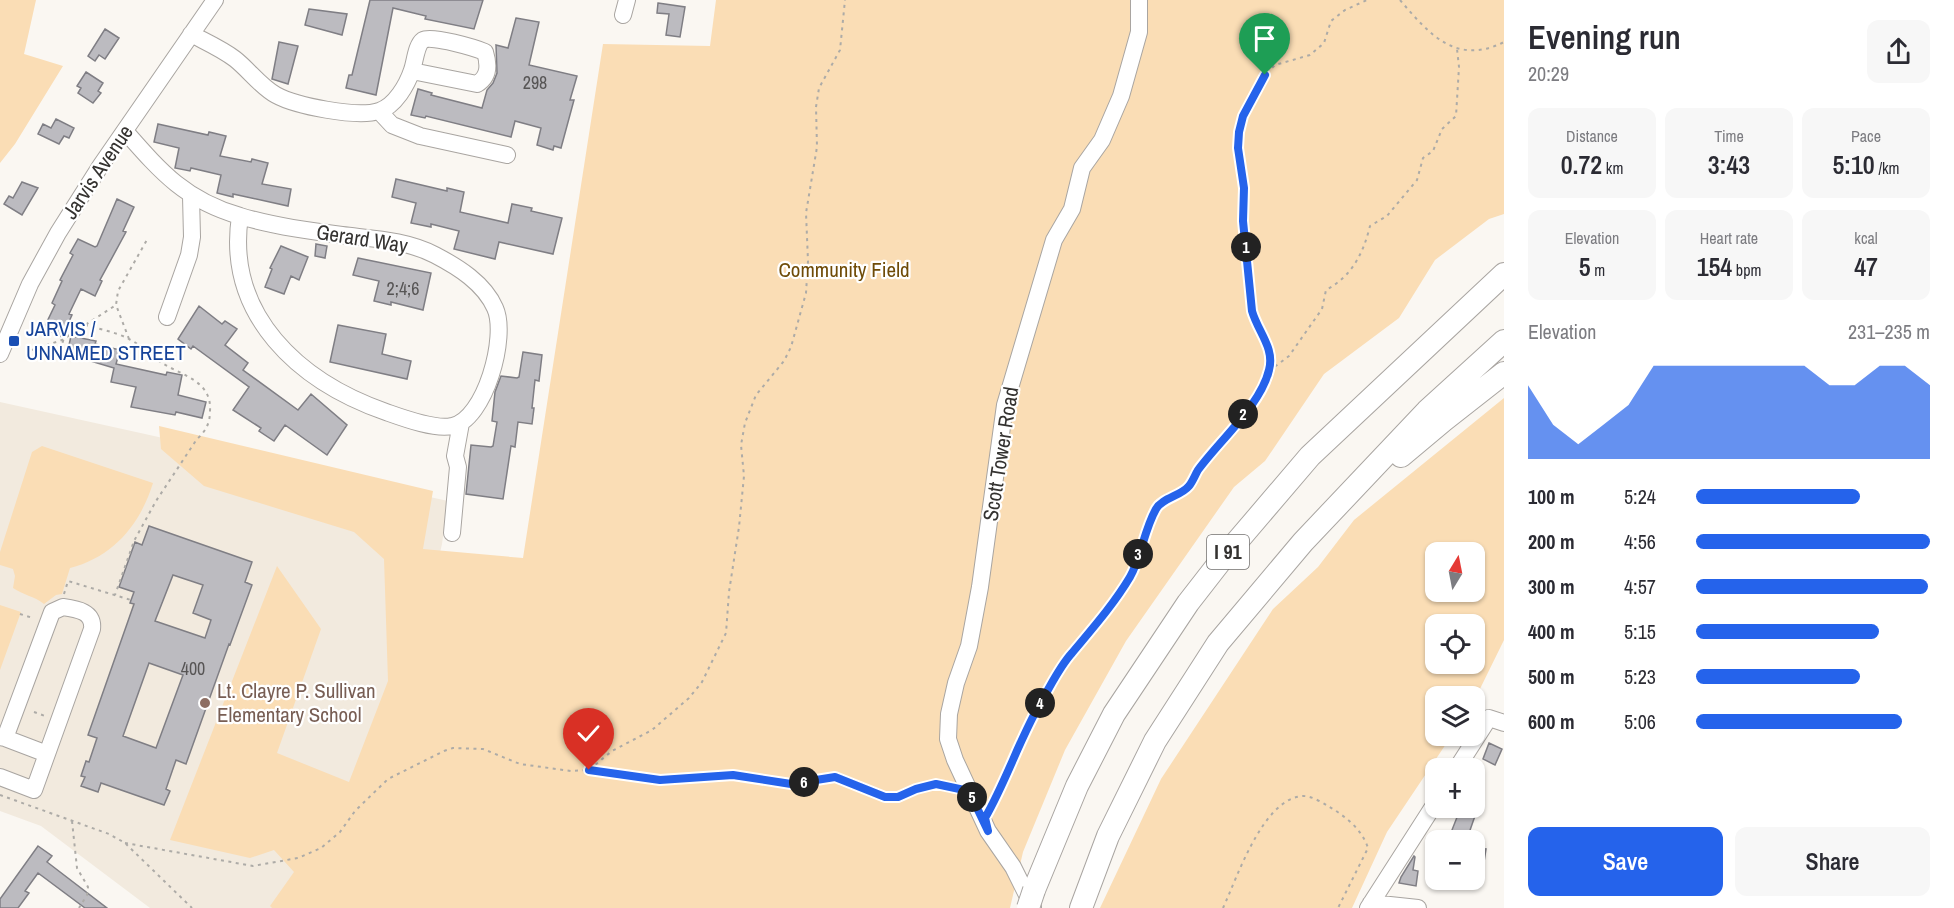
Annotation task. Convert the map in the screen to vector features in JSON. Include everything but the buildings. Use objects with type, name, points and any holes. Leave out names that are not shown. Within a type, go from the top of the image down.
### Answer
[{"type":"highway","name":"I 91","points":[[1032,902],[1077,786],[1114,714],[1188,603],[1223,558],[1310,456],[1504,274]]},
{"type":"highway","name":"I 91","points":[[1081,908],[1108,836],[1155,741],[1218,643],[1303,542],[1427,411],[1504,341]]},
{"type":"highway","points":[[1303,542],[1444,420],[1504,373]]},
{"type":"street","name":"Jarvis Avenue","points":[[0,354],[22,300],[46,252],[215,0]]},
{"type":"street","name":"Scott Tower Road","points":[[1032,902],[988,831],[955,760],[948,739],[949,714],[956,682],[969,646],[979,597],[1005,405],[1054,240],[1071,209],[1082,168],[1102,140],[1121,96],[1139,32],[1139,0]]},
{"type":"street","points":[[191,34],[234,59],[268,89],[283,98],[333,110],[378,111],[387,107],[404,87],[412,71]]},
{"type":"street","points":[[378,111],[392,125],[420,135],[507,155]]},
{"type":"street","name":"Gerard Way","points":[[125,131],[158,168],[191,196],[216,207],[240,216],[289,227],[414,246],[441,258],[471,277],[495,307],[499,318],[500,336],[496,358],[478,405],[472,414],[460,423]]},
{"type":"street","points":[[167,317],[189,255],[192,237],[191,196]]},
{"type":"street","points":[[240,216],[239,256],[247,294],[260,322],[279,347],[320,380],[377,409],[399,417],[444,427],[460,423],[455,456],[458,467],[452,533]]},
{"type":"street","points":[[0,777],[34,790],[47,754],[92,629],[93,624],[88,614],[63,607],[52,612],[2,738],[47,754]]},
{"type":"street","points":[[1466,758],[1497,721]]},
{"type":"street","points":[[1418,908],[1370,905],[1426,818]]},
{"type":"path","points":[[589,770],[612,751],[652,730],[689,698],[702,681],[726,633],[744,476],[741,445],[745,423],[756,395],[787,354],[806,293],[808,261],[806,213],[817,147],[816,107],[819,88],[840,50],[845,0]]},
{"type":"path","points":[[988,831],[985,818],[1028,725],[1070,654],[1089,634],[1131,576],[1157,507],[1188,487],[1198,470],[1227,437],[1260,391],[1269,371],[1271,356],[1252,311],[1243,221],[1244,188],[1238,148],[1243,116],[1265,75],[1275,65],[1310,55],[1324,43],[1331,21],[1345,10],[1367,0]]},
{"type":"path","points":[[1400,0],[1442,43],[1457,49],[1479,50],[1504,42]]},
{"type":"path","points":[[1269,371],[1289,356],[1322,309],[1326,290],[1341,282],[1364,249],[1370,226],[1387,216],[1417,180],[1423,158],[1433,151],[1442,129],[1456,116],[1459,67],[1457,49]]},
{"type":"path","points":[[129,339],[116,305],[118,291],[148,238]]},
{"type":"path","points":[[32,350],[64,338],[116,305]]},
{"type":"path","points":[[85,325],[129,339],[162,363],[198,382],[208,393],[211,403],[210,419],[205,432],[197,439],[156,501],[134,541],[115,595]]},
{"type":"path","points":[[58,357],[64,338]]},
{"type":"path","points":[[64,594],[68,581],[131,600]]},
{"type":"path","points":[[20,614],[36,619]]},
{"type":"path","points":[[34,712],[53,719]]},
{"type":"path","points":[[125,843],[253,866],[298,858],[321,848],[340,832],[355,811],[388,779],[453,748],[483,749],[520,764],[571,771],[589,770],[660,780],[733,775],[791,784],[835,777],[885,797],[898,797],[936,784],[969,791]]},
{"type":"path","points":[[0,795],[109,834],[125,843],[192,908]]},
{"type":"path","points":[[1223,908],[1245,856],[1265,822],[1275,810],[1302,796],[1313,798],[1339,812],[1355,826],[1365,840],[1368,849],[1338,908]]},
{"type":"path","points":[[72,821],[76,868],[88,887],[87,895],[79,908]]},
{"type":"shaded area","name":"Lt. Clayre P. Sullivan Elementary School","points":[[0,402],[448,501],[442,544],[430,596],[307,908],[150,908],[41,826],[0,811]]},
{"type":"green space","points":[[0,0],[36,0],[24,54],[63,66],[15,144],[0,163]]},
{"type":"green space","name":"Community Field","points":[[716,0],[1504,0],[1504,214],[1489,219],[1435,260],[1399,318],[1324,374],[1265,461],[1234,487],[1126,641],[1065,750],[1023,852],[1010,908],[272,908],[270,906],[294,872],[274,850],[250,858],[170,840],[277,566],[321,629],[277,753],[349,782],[388,681],[384,559],[354,532],[204,486],[161,449],[159,426],[433,491],[423,549],[523,558],[603,44],[710,46]]},
{"type":"green space","points":[[1504,398],[1504,640],[1481,686],[1425,686],[1425,746],[1445,746],[1437,758],[1425,758],[1425,775],[1387,832],[1352,908],[1100,908],[1161,779],[1273,609],[1318,567],[1354,520]]},
{"type":"green space","points":[[42,446],[153,483],[141,512],[123,537],[99,556],[70,568],[62,594],[56,595],[44,604],[13,588],[15,576],[13,569],[0,565],[0,552],[32,452]]},
{"type":"green space","points":[[0,605],[21,612],[0,670]]},
{"type":"place","name":"JARVIS / UNNAMED STREET","points":[[14,341]]},
{"type":"place","name":"Lt. Clayre P. Sullivan Elementary School","points":[[205,703]]},
{"type":"route","points":[[589,770],[660,780],[733,775],[791,784],[835,777],[885,797],[898,797],[936,784],[969,791],[988,831],[985,818],[1028,725],[1070,654],[1089,634],[1131,576],[1157,507],[1188,487],[1198,470],[1227,437],[1260,391],[1269,371],[1271,356],[1268,345],[1256,324],[1252,311],[1243,221],[1244,188],[1238,148],[1243,116],[1265,75]]}]
